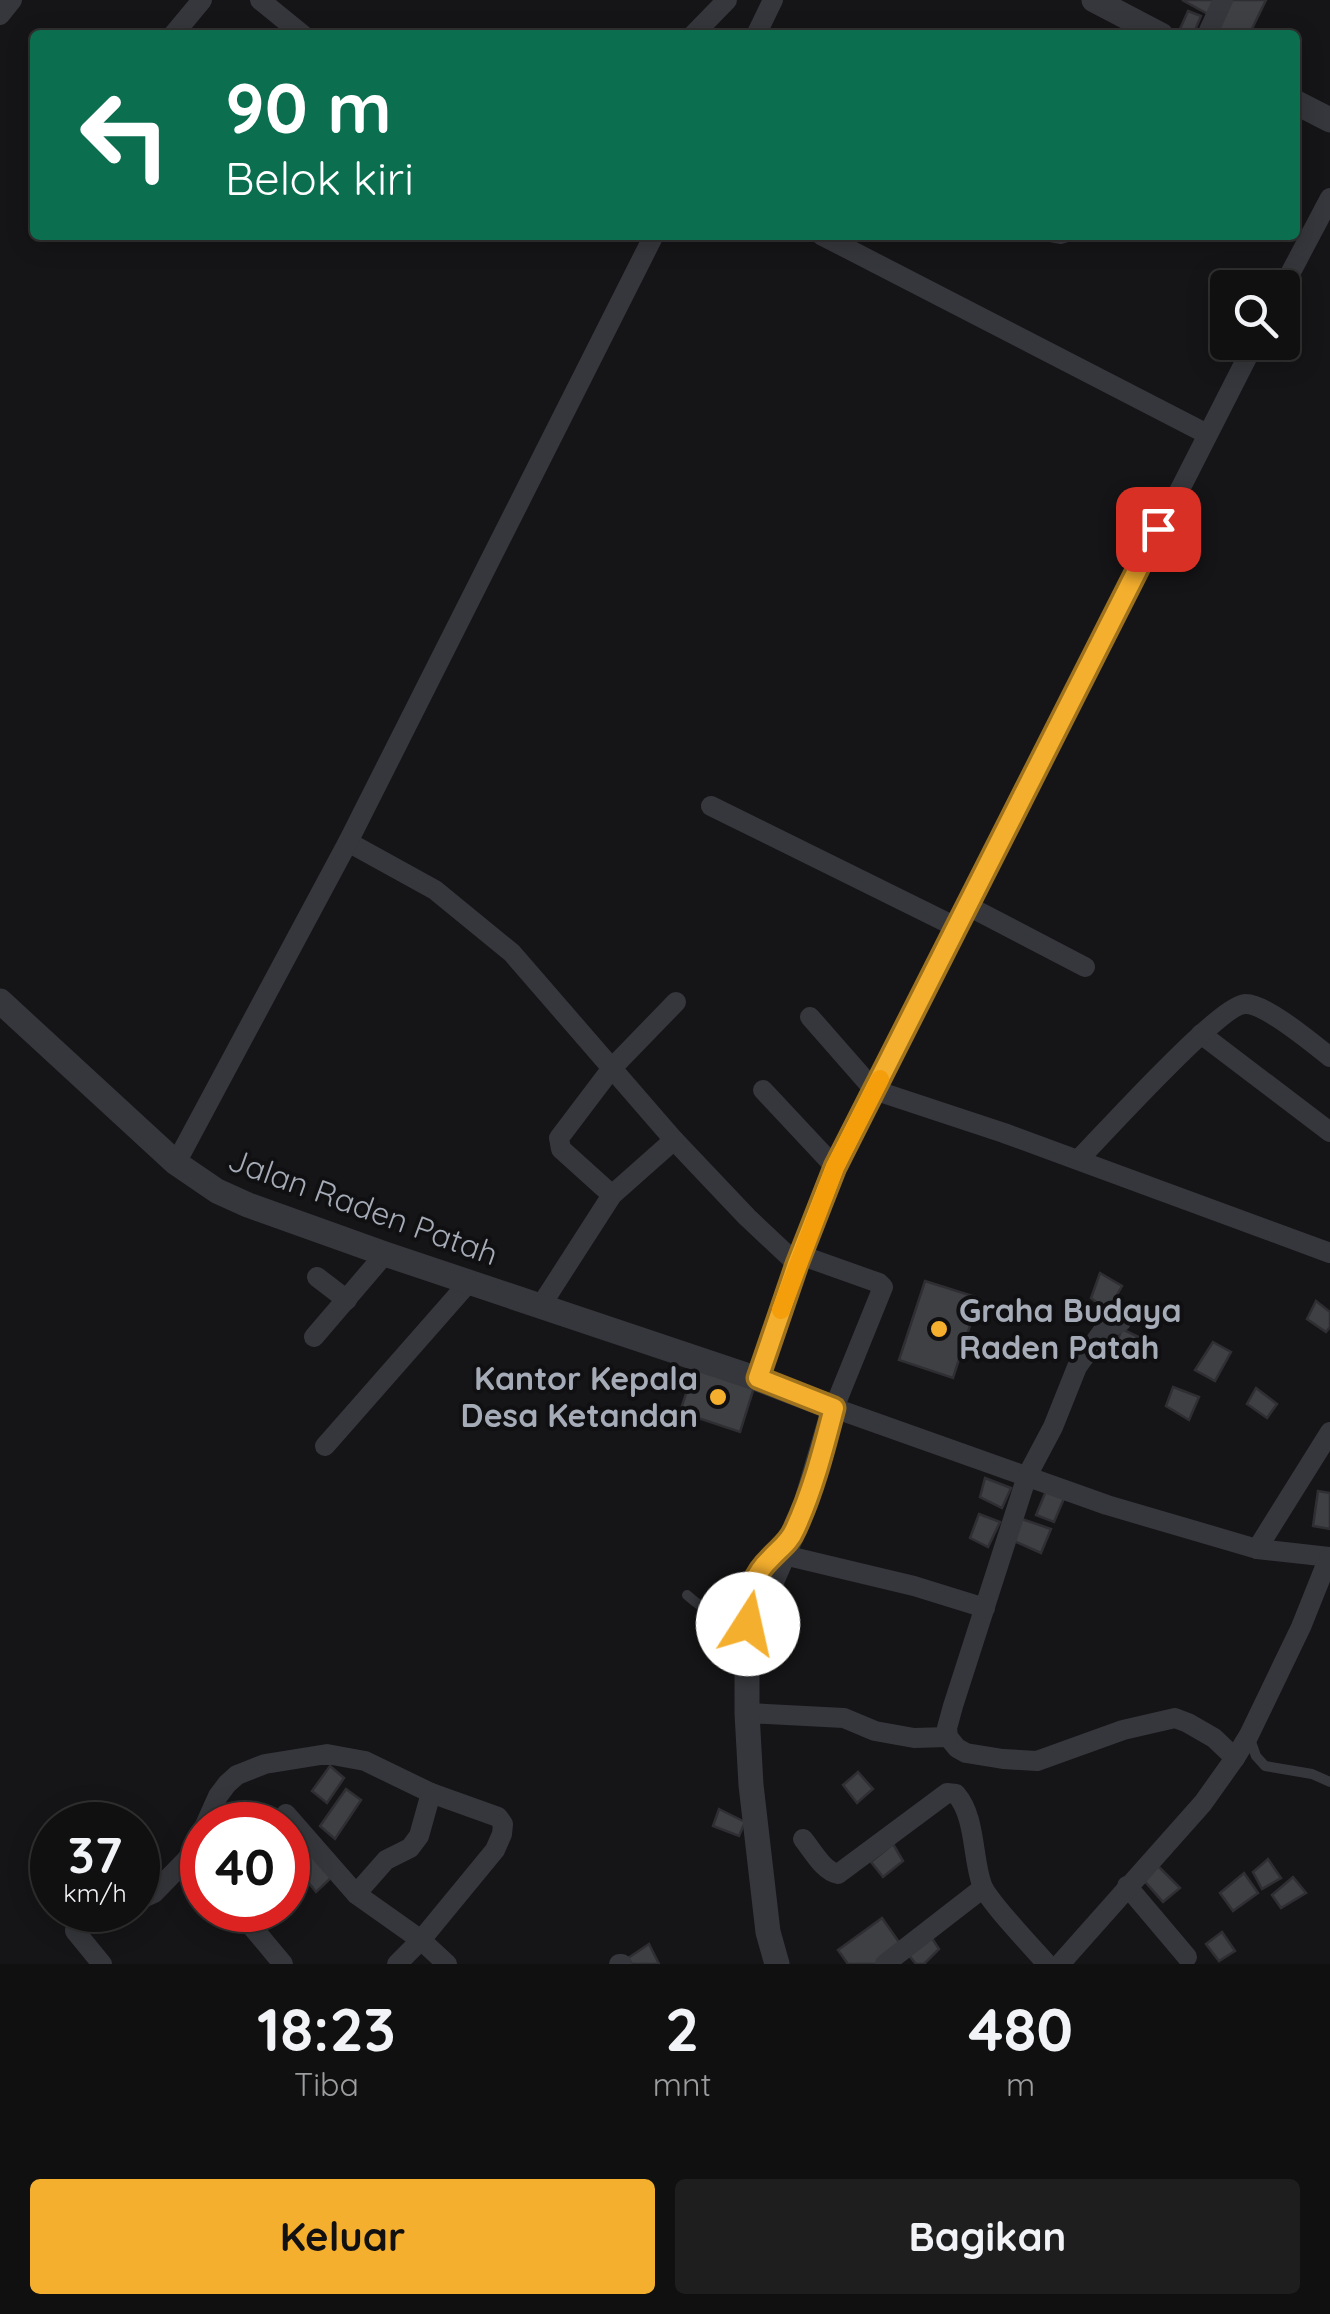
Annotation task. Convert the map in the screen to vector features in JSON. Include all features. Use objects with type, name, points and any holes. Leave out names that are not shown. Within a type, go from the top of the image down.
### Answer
[{"type":"street","points":[[0,15],[12,0]]},
{"type":"street","points":[[177,30],[202,0]]},
{"type":"street","points":[[260,0],[297,30]]},
{"type":"street","points":[[698,30],[727,0]]},
{"type":"street","points":[[758,30],[773,0]]},
{"type":"street","points":[[1094,0],[1152,30]]},
{"type":"street","points":[[1209,30],[1224,0]]},
{"type":"street","points":[[1300,105],[1330,120]]},
{"type":"street","points":[[1292,270],[1330,198]]},
{"type":"street","points":[[176,1163],[348,842],[651,240]]},
{"type":"street","points":[[830,240],[1207,434]]},
{"type":"street","points":[[758,1378],[835,1167],[1245,360]]},
{"type":"street","points":[[711,806],[956,927]]},
{"type":"street","points":[[348,842],[435,890],[512,953],[674,1140],[747,1217],[798,1260],[879,1282],[883,1287],[834,1408],[816,1478],[756,1612],[748,1620],[747,1713],[752,1785],[768,1932],[778,1964]]},
{"type":"street","points":[[968,906],[1085,967]]},
{"type":"street","name":"Jalan Raden Patah","points":[[0,1001],[176,1163],[217,1191],[385,1254],[758,1378],[834,1408]]},
{"type":"street","points":[[612,1195],[561,1149],[558,1138],[612,1068],[676,1002]]},
{"type":"street","points":[[1078,1160],[1200,1034],[1237,1005],[1262,1008],[1330,1056]]},
{"type":"street","points":[[810,1017],[874,1090],[1330,1253]]},
{"type":"street","points":[[1200,1034],[1330,1132]]},
{"type":"street","points":[[763,1090],[835,1167]]},
{"type":"street","points":[[540,1306],[612,1195],[674,1140]]},
{"type":"street","points":[[314,1337],[385,1254]]},
{"type":"street","points":[[317,1278],[347,1300]]},
{"type":"street","points":[[325,1446],[470,1281]]},
{"type":"street","points":[[1121,1322],[1102,1332],[1077,1367],[1028,1476],[952,1706],[948,1737],[966,1753],[1037,1761],[1124,1730],[1175,1718],[1214,1738],[1235,1758]]},
{"type":"street","points":[[834,1408],[1107,1505],[1258,1549],[1330,1557],[1249,1736],[1235,1758],[1203,1802],[1060,1964]]},
{"type":"street","points":[[1258,1549],[1330,1432]]},
{"type":"street","points":[[785,1550],[985,1608]]},
{"type":"street","points":[[747,1713],[844,1718],[875,1730],[914,1738],[948,1737]]},
{"type":"street","points":[[215,1802],[237,1775],[265,1764],[327,1754],[365,1761],[498,1817],[504,1824],[495,1850],[397,1964]]},
{"type":"street","points":[[356,1894],[386,1860],[410,1848],[419,1836],[431,1792]]},
{"type":"street","points":[[803,1840],[824,1866],[838,1874],[952,1792],[961,1799],[982,1888],[1047,1964]]},
{"type":"street","points":[[310,1841],[356,1894],[421,1940],[446,1964]]},
{"type":"street","points":[[160,1888],[180,1873]]},
{"type":"street","points":[[1127,1886],[1187,1957]]},
{"type":"street","points":[[885,1964],[982,1888]]},
{"type":"street","points":[[77,1932],[102,1964]]},
{"type":"street","points":[[253,1932],[273,1961]]},
{"type":"lane","points":[[686,1595],[725,1618],[748,1620]]},
{"type":"lane","points":[[1249,1736],[1256,1756],[1265,1766],[1312,1774],[1330,1782]]},
{"type":"building","points":[[1182,0],[1215,0],[1208,14]]},
{"type":"building","points":[[1232,0],[1266,0],[1251,30],[1217,30]]},
{"type":"building","points":[[1188,11],[1201,16],[1195,30],[1180,29]]},
{"type":"building","points":[[1100,1273],[1122,1286],[1108,1311],[1091,1298]]},
{"type":"building","name":"Graha Budaya Raden Patah","points":[[925,1281],[979,1298],[953,1378],[899,1360]]},
{"type":"building","points":[[1316,1301],[1330,1312],[1326,1332],[1307,1319]]},
{"type":"building","points":[[1122,1329],[1149,1342],[1140,1360],[1114,1348]]},
{"type":"building","points":[[1213,1342],[1231,1352],[1215,1381],[1195,1370]]},
{"type":"building","name":"Kantor Kepala Desa Ketandan","points":[[696,1363],[756,1381],[740,1432],[680,1412]]},
{"type":"building","points":[[1173,1387],[1199,1397],[1189,1420],[1166,1406]]},
{"type":"building","points":[[1256,1388],[1277,1404],[1267,1418],[1247,1404]]},
{"type":"building","points":[[985,1478],[1011,1488],[1002,1508],[980,1497]]},
{"type":"building","points":[[1046,1491],[1065,1496],[1054,1522],[1036,1515]]},
{"type":"building","points":[[1318,1491],[1330,1493],[1330,1529],[1313,1526]]},
{"type":"building","points":[[979,1514],[1000,1522],[988,1547],[970,1538]]},
{"type":"building","points":[[1022,1519],[1051,1529],[1041,1553],[1014,1541]]},
{"type":"building","points":[[330,1766],[344,1778],[327,1803],[312,1791]]},
{"type":"building","points":[[858,1772],[873,1789],[857,1803],[843,1785]]},
{"type":"building","points":[[346,1789],[361,1800],[335,1839],[320,1826]]},
{"type":"building","points":[[719,1809],[745,1822],[739,1836],[713,1826]]},
{"type":"building","points":[[893,1844],[903,1861],[883,1877],[871,1862]]},
{"type":"building","points":[[310,1851],[332,1877],[316,1892],[310,1884]]},
{"type":"building","points":[[1268,1859],[1281,1878],[1262,1889],[1253,1872]]},
{"type":"building","points":[[1155,1863],[1180,1888],[1163,1902],[1141,1877]]},
{"type":"building","points":[[1244,1873],[1258,1893],[1233,1911],[1220,1893]]},
{"type":"building","points":[[1293,1877],[1306,1893],[1281,1908],[1272,1895]]},
{"type":"building","points":[[882,1918],[901,1945],[876,1964],[848,1964],[838,1950]]},
{"type":"building","points":[[928,1932],[939,1949],[924,1964],[916,1964],[907,1953]]},
{"type":"building","points":[[1222,1932],[1235,1951],[1219,1961],[1206,1944]]},
{"type":"building","points":[[649,1944],[659,1964],[632,1964],[628,1958]]},
{"type":"slow traffic","points":[[781,1310],[835,1167],[880,1079]]},
{"type":"place","name":"Graha Budaya Raden Patah","points":[[939,1329]]},
{"type":"place","name":"Kantor Kepala Desa Ketandan","points":[[718,1397]]},
{"type":"route","points":[[748,1624],[750,1590],[765,1564],[786,1546],[793,1534],[816,1478],[834,1408],[758,1378],[797,1264],[835,1167],[1158,529]]}]
